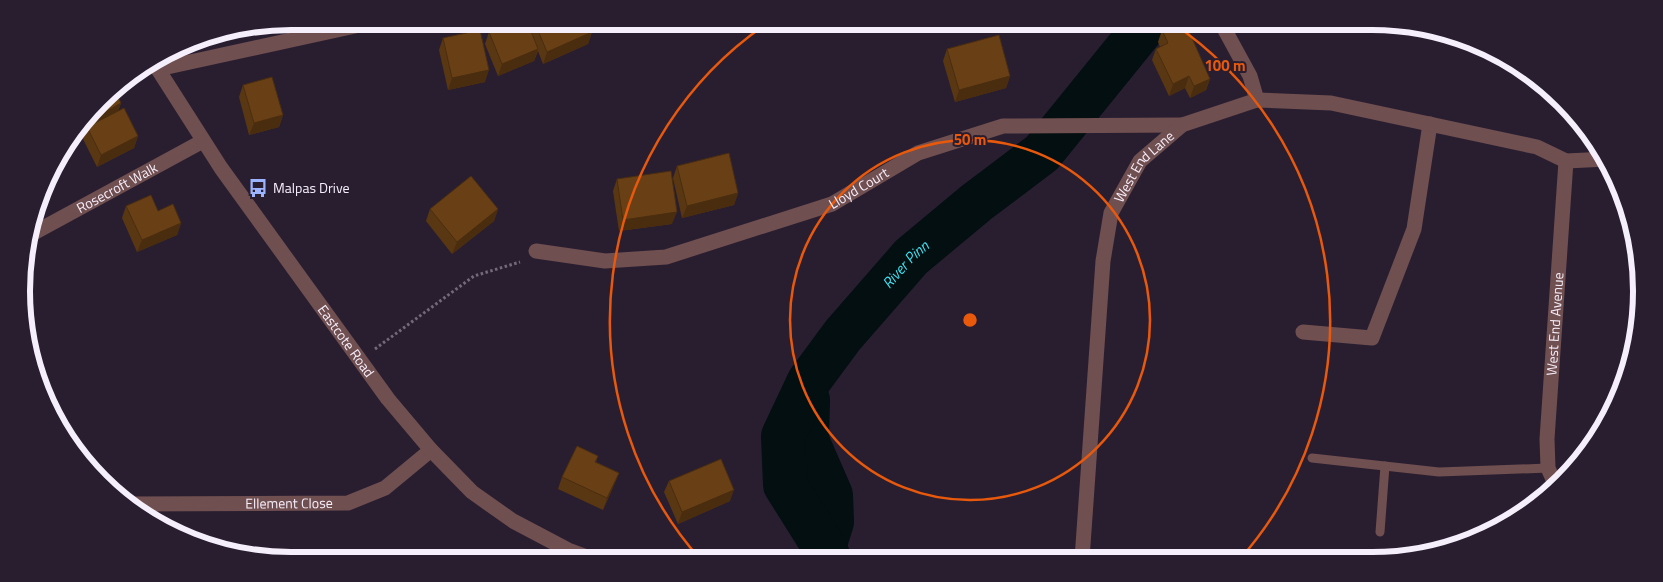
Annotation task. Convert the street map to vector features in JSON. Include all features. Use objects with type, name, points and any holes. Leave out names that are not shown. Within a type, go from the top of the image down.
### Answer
[{"type":"street","points":[[160,65],[334,30]]},
{"type":"street","points":[[1225,30],[1250,76],[1257,100]]},
{"type":"street","name":"Eastcote Road","points":[[157,67],[203,141],[388,399],[431,450],[472,492],[513,521],[573,552]]},
{"type":"street","name":"West End Lane","points":[[1083,552],[1103,270],[1111,212],[1140,161],[1182,125],[1257,100],[1330,103],[1537,147],[1566,162]]},
{"type":"street","points":[[1303,332],[1372,338],[1414,229],[1430,124]]},
{"type":"street","name":"Lloyd Court","points":[[536,251],[606,261],[666,257],[832,204],[918,153],[1004,126],[1182,125]]},
{"type":"street","name":"Rosecroft Walk","points":[[37,231],[203,141]]},
{"type":"street","points":[[1566,162],[1598,160]]},
{"type":"street","name":"West End Avenue","points":[[1553,479],[1548,468],[1547,439],[1566,162]]},
{"type":"street","name":"Ellement Close","points":[[140,504],[348,503],[385,488],[431,450]]},
{"type":"lane","points":[[1312,458],[1440,472],[1548,468]]},
{"type":"lane","points":[[1380,532],[1385,466]]},
{"type":"path","points":[[361,360],[474,276],[522,261],[536,251]]},
{"type":"building","points":[[480,30],[489,70],[452,78],[443,38]]},
{"type":"building","points":[[494,30],[531,30],[538,49],[502,64],[489,32]]},
{"type":"building","points":[[538,30],[591,30],[592,32],[547,52]]},
{"type":"building","points":[[1162,30],[1188,30],[1210,79],[1194,86],[1189,76],[1173,84],[1156,49],[1168,43]]},
{"type":"building","points":[[999,35],[1010,76],[959,90],[947,49]]},
{"type":"building","points":[[272,77],[283,115],[254,123],[243,85]]},
{"type":"building","points":[[117,96],[121,103],[97,117]]},
{"type":"building","points":[[124,108],[138,136],[101,155],[87,128]]},
{"type":"building","points":[[729,153],[738,193],[687,206],[677,166]]},
{"type":"building","points":[[671,171],[677,212],[623,220],[617,179]]},
{"type":"building","points":[[471,176],[498,209],[457,242],[430,209]]},
{"type":"building","points":[[151,195],[158,211],[173,204],[181,223],[142,240],[126,206]]},
{"type":"building","points":[[577,446],[598,456],[595,462],[619,473],[607,498],[562,477]]},
{"type":"building","points":[[721,459],[734,490],[682,512],[669,481]]},
{"type":"waterway","name":"River Pinn","points":[[826,552],[785,485],[783,436],[809,381],[843,335],[911,257],[977,202],[1042,153],[1142,30]]},
{"type":"waterway","points":[[808,400],[807,440],[831,495],[832,522],[824,547]]},
{"type":"place","name":"Malpas Drive","points":[[258,188]]}]
